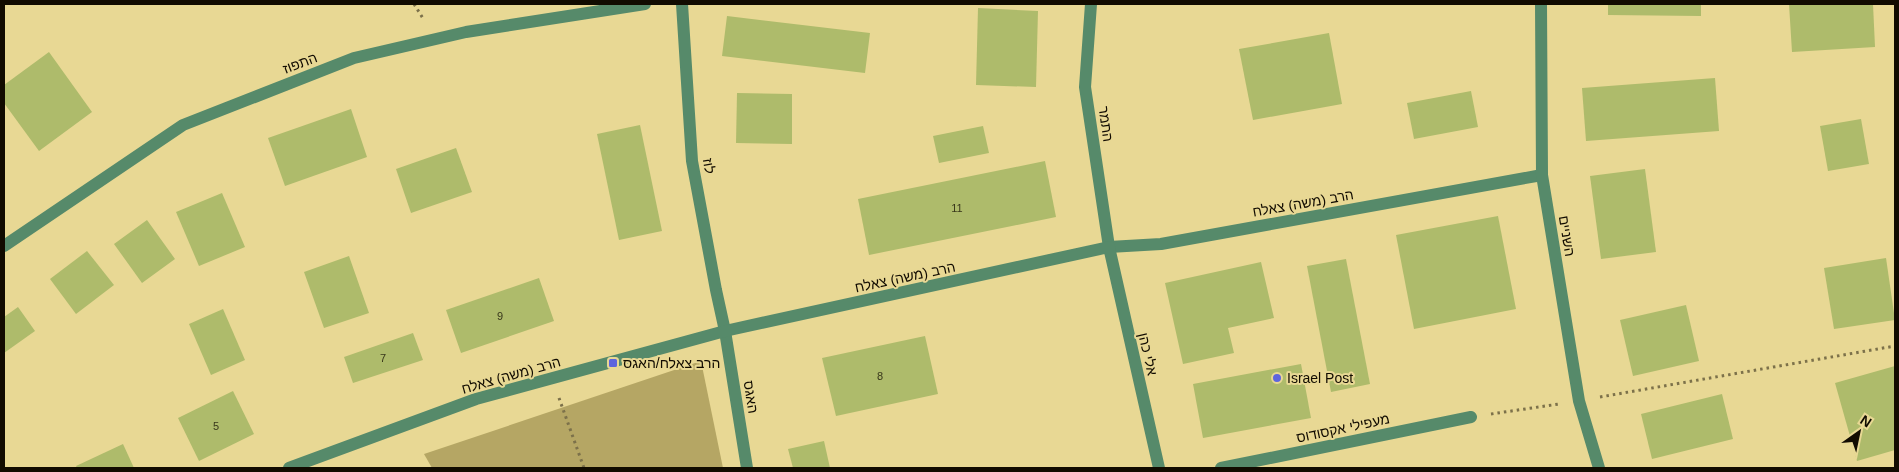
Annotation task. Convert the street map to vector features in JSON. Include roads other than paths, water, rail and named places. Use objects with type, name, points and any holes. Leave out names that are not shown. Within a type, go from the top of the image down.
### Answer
[{"type":"street","name":"התפוז","points":[[4,246],[183,125],[354,58],[466,32],[646,4]]},
{"type":"street","name":"לוז","points":[[682,4],[692,161],[725,331]]},
{"type":"street","name":"התמר","points":[[1091,4],[1085,87],[1109,247]]},
{"type":"street","name":"השניים","points":[[1541,4],[1542,175],[1579,401],[1599,468]]},
{"type":"street","name":"הרב (משה) צאלח","points":[[289,468],[476,400],[725,331],[1109,247],[1161,244],[1542,175]]},
{"type":"street","name":"אלי כהן","points":[[1109,247],[1159,468]]},
{"type":"street","name":"האגס","points":[[725,331],[747,468]]},
{"type":"street","name":"מעפילי אקסודוס","points":[[1221,468],[1471,416]]},
{"type":"place","name":"הרב צאלח/האגס","points":[[613,363]]},
{"type":"place","name":"Israel Post","points":[[1277,378]]}]
